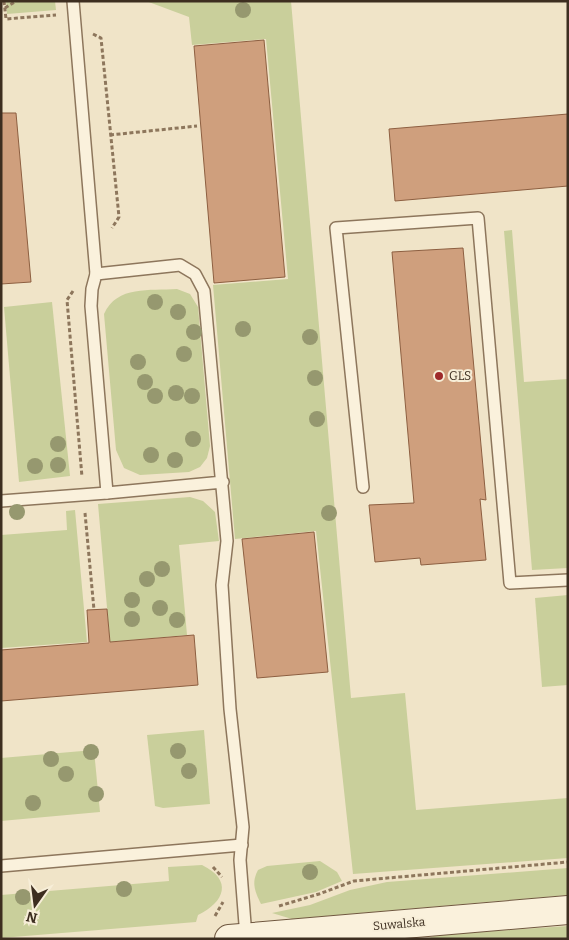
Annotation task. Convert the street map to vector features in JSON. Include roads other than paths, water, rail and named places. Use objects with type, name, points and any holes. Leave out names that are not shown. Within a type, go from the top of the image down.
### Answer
[{"type":"main road","name":"Suwalska","points":[[238,938],[568,910]]},
{"type":"lane","points":[[73,1],[96,274],[92,289],[91,306],[108,493]]},
{"type":"lane","points":[[363,487],[336,228],[478,218],[510,583],[568,580]]},
{"type":"lane","points":[[96,274],[180,265],[188,269],[201,282],[204,291],[223,482],[227,541],[222,585],[230,709],[243,827],[240,860],[243,910],[238,938]]},
{"type":"lane","points":[[1,502],[223,482]]},
{"type":"lane","points":[[1,866],[242,845]]},
{"type":"place","name":"GLS","points":[[439,376]]}]
